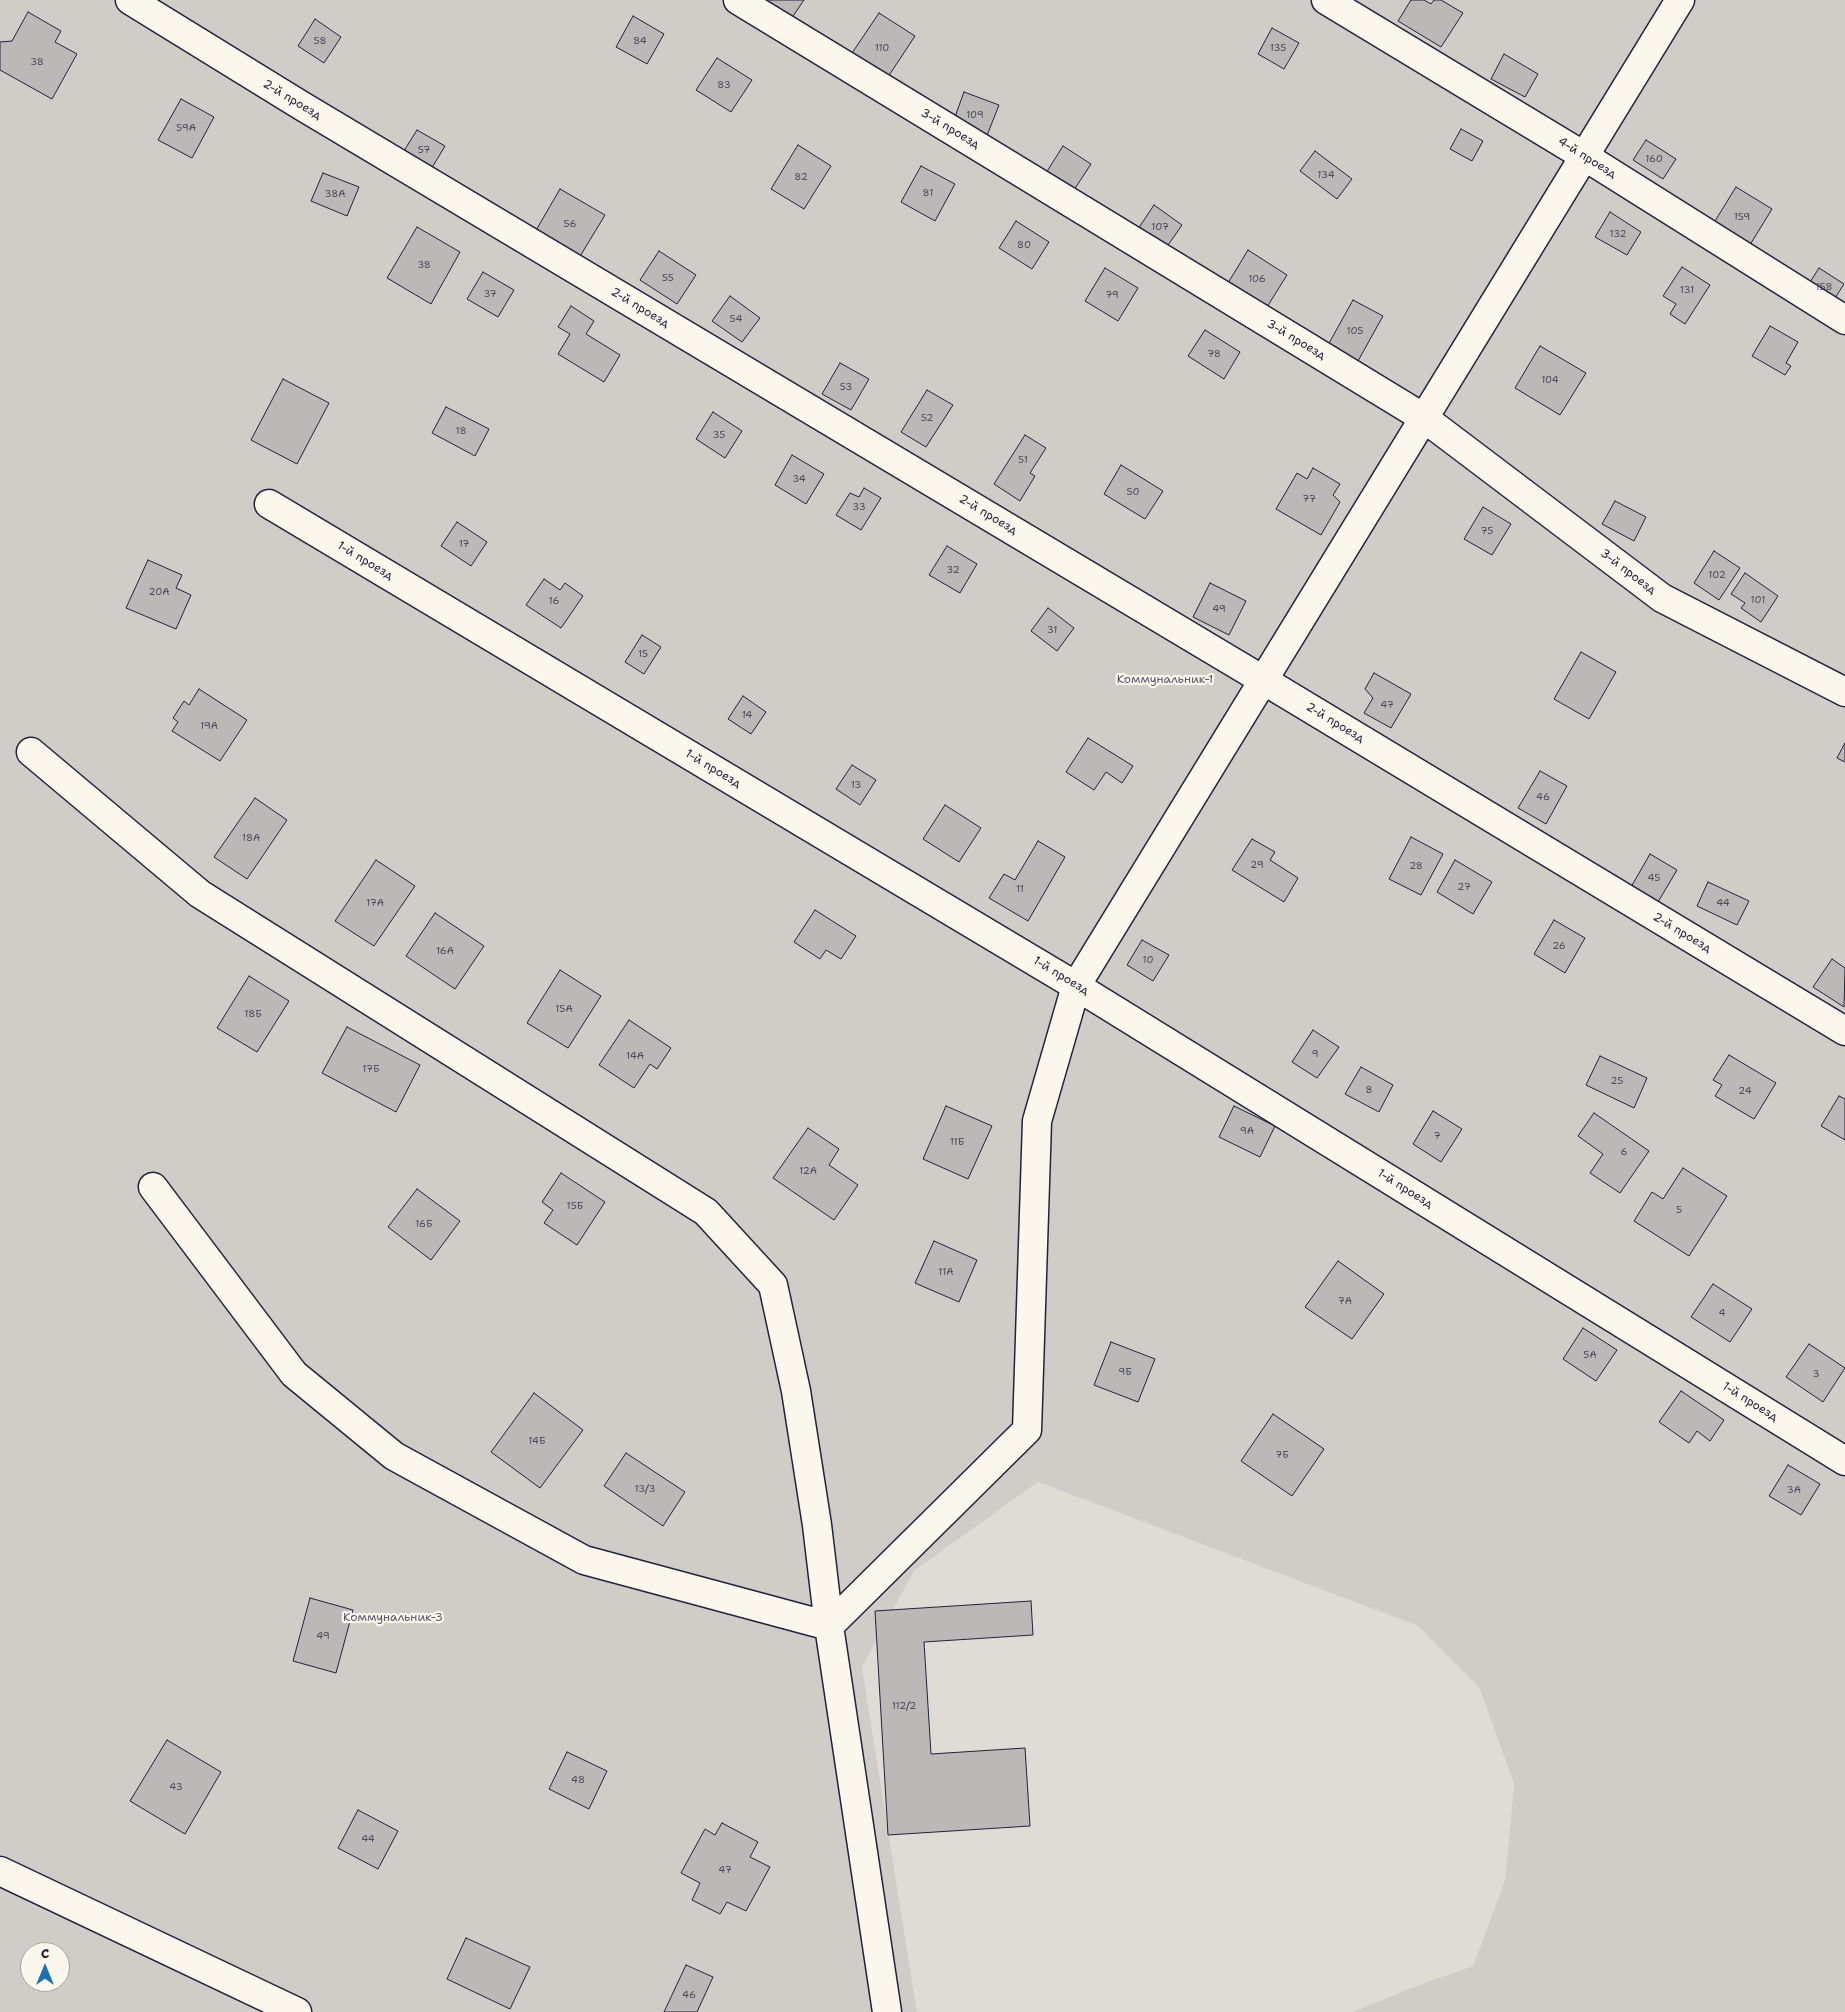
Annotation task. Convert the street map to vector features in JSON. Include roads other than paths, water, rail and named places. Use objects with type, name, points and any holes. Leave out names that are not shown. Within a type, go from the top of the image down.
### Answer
[{"type":"street","name":"2-й проезд","points":[[130,0],[310,111],[1263,680],[1845,1031]]},
{"type":"street","name":"3-й проезд","points":[[738,0],[1424,418],[1662,598],[1845,692]]},
{"type":"street","name":"4-й проезд","points":[[1326,0],[1584,156],[1845,320]]},
{"type":"street","points":[[829,1626],[1027,1430],[1037,1121],[1076,986],[1680,0]]},
{"type":"street","name":"1-й проезд","points":[[269,504],[1076,986],[1845,1461]]},
{"type":"street","points":[[32,752],[200,894],[706,1212],[773,1285],[797,1400],[817,1525],[829,1626],[887,2012]]},
{"type":"street","points":[[153,1187],[294,1374],[394,1456],[584,1560],[829,1626]]},
{"type":"street","points":[[0,1871],[297,2012]]},
{"type":"park label","name":"Коммунальник-1","points":[[1165,680]]},
{"type":"park label","name":"Коммунальник-3","points":[[393,1618]]}]
